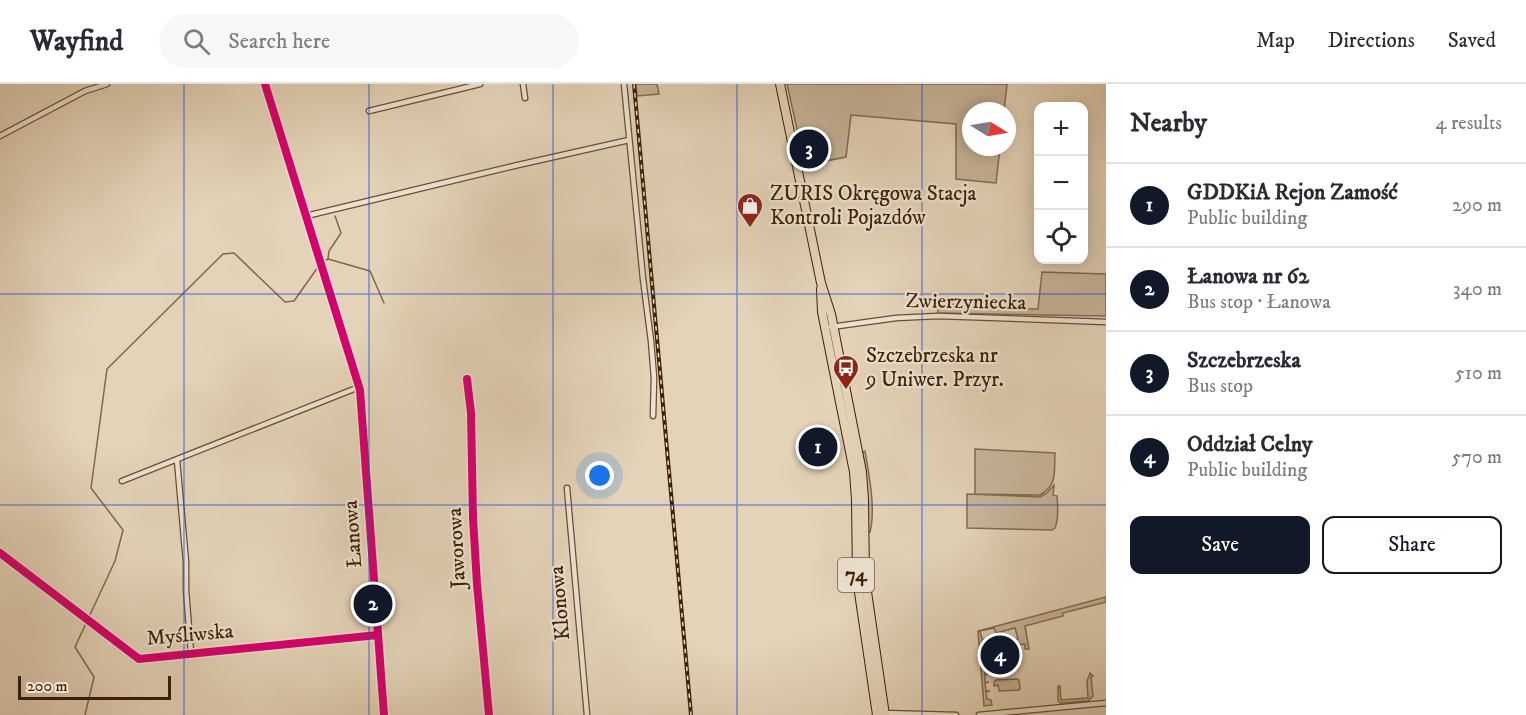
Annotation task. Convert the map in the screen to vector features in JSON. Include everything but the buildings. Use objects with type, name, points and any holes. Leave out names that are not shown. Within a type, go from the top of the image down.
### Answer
[{"type":"main road","name":"74","points":[[780,84],[820,281],[820,298],[829,327],[854,472],[857,579],[882,714]]},
{"type":"street","points":[[0,136],[85,91],[107,84]]},
{"type":"street","name":"Łanowa","points":[[265,84],[360,387],[384,715]]},
{"type":"street","points":[[369,111],[480,84]]},
{"type":"street","points":[[523,84],[525,98]]},
{"type":"street","points":[[624,84],[651,341],[654,378],[653,416]]},
{"type":"street","points":[[306,216],[629,140]]},
{"type":"street","name":"Zwierzyniecka","points":[[829,327],[896,318],[938,316],[1106,322]]},
{"type":"street","name":"Jaworowa","points":[[467,379],[471,413],[476,573],[489,715]]},
{"type":"street","points":[[122,481],[360,387]]},
{"type":"street","points":[[177,460],[191,653]]},
{"type":"street","name":"Klonowa","points":[[567,488],[587,715]]},
{"type":"street","name":"Myśliwska","points":[[1,554],[139,659],[378,635]]},
{"type":"street","points":[[979,715],[1106,703]]},
{"type":"street","points":[[882,714],[899,712],[906,715],[956,715]]},
{"type":"shaded area","points":[[636,84],[657,84],[659,94],[637,96]]},
{"type":"shaded area","points":[[787,84],[1007,84],[1005,102],[962,102],[962,156],[999,156],[996,183],[956,179],[956,124],[851,115],[846,157],[805,165]]},
{"type":"shaded area","points":[[1042,272],[1106,274],[1106,316],[938,313],[937,302],[982,308],[1038,309]]},
{"type":"shaded area","points":[[975,449],[1055,453],[1055,472],[1050,487],[1040,495],[975,494]]},
{"type":"shaded area","points":[[865,451],[872,503],[870,532],[867,532],[862,455]]},
{"type":"shaded area","points":[[1054,485],[1053,495],[1057,496],[1058,512],[1055,528],[1052,530],[967,528],[967,494],[1040,497]]},
{"type":"shaded area","points":[[1106,597],[1106,602],[1025,626],[1029,649],[1025,649],[1025,644],[1014,645],[1013,641],[1018,639],[1015,628],[996,633],[994,628],[980,631],[982,639],[986,640],[982,641],[983,648],[986,648],[983,649],[983,656],[987,657],[983,657],[984,665],[988,665],[984,666],[985,674],[988,674],[985,675],[985,682],[989,682],[985,683],[986,691],[990,691],[986,692],[987,699],[991,700],[992,705],[984,706],[978,631]]},
{"type":"shaded area","points":[[1090,673],[1093,676],[1091,677],[1093,696],[1088,701],[1060,703],[1058,701],[1058,686],[1060,686],[1061,700],[1088,698],[1087,681]]},
{"type":"shaded area","points":[[1017,679],[1019,690],[999,691],[998,685],[994,686],[996,680]]},
{"type":"waterway","points":[[326,260],[341,233],[335,216]]},
{"type":"waterway","points":[[85,715],[94,677],[75,647],[115,561],[123,530],[91,488],[107,369],[223,254],[234,253],[285,302],[294,301],[318,267]]},
{"type":"waterway","points":[[328,259],[370,271],[384,303]]},
{"type":"railway","points":[[634,84],[691,715]]},
{"type":"cycle path","points":[[265,84],[360,390],[384,715]]},
{"type":"cycle path","points":[[467,379],[471,413],[477,584],[489,715]]},
{"type":"cycle path","points":[[0,553],[139,659],[378,635]]},
{"type":"place","name":"Szczebrzeska","points":[[809,149]]},
{"type":"place","name":"ZURIS Okręgowa Stacja Kontroli Pojazdów","points":[[750,229]]},
{"type":"place","name":"Szczebrzeska nr 9 Uniwer. Przyr.","points":[[846,391]]},
{"type":"place","name":"GDDKiA Rejon Zamość","points":[[818,447]]},
{"type":"place","name":"Łanowa nr 62","points":[[373,604]]},
{"type":"place","name":"Oddział Celny","points":[[1000,655]]}]
